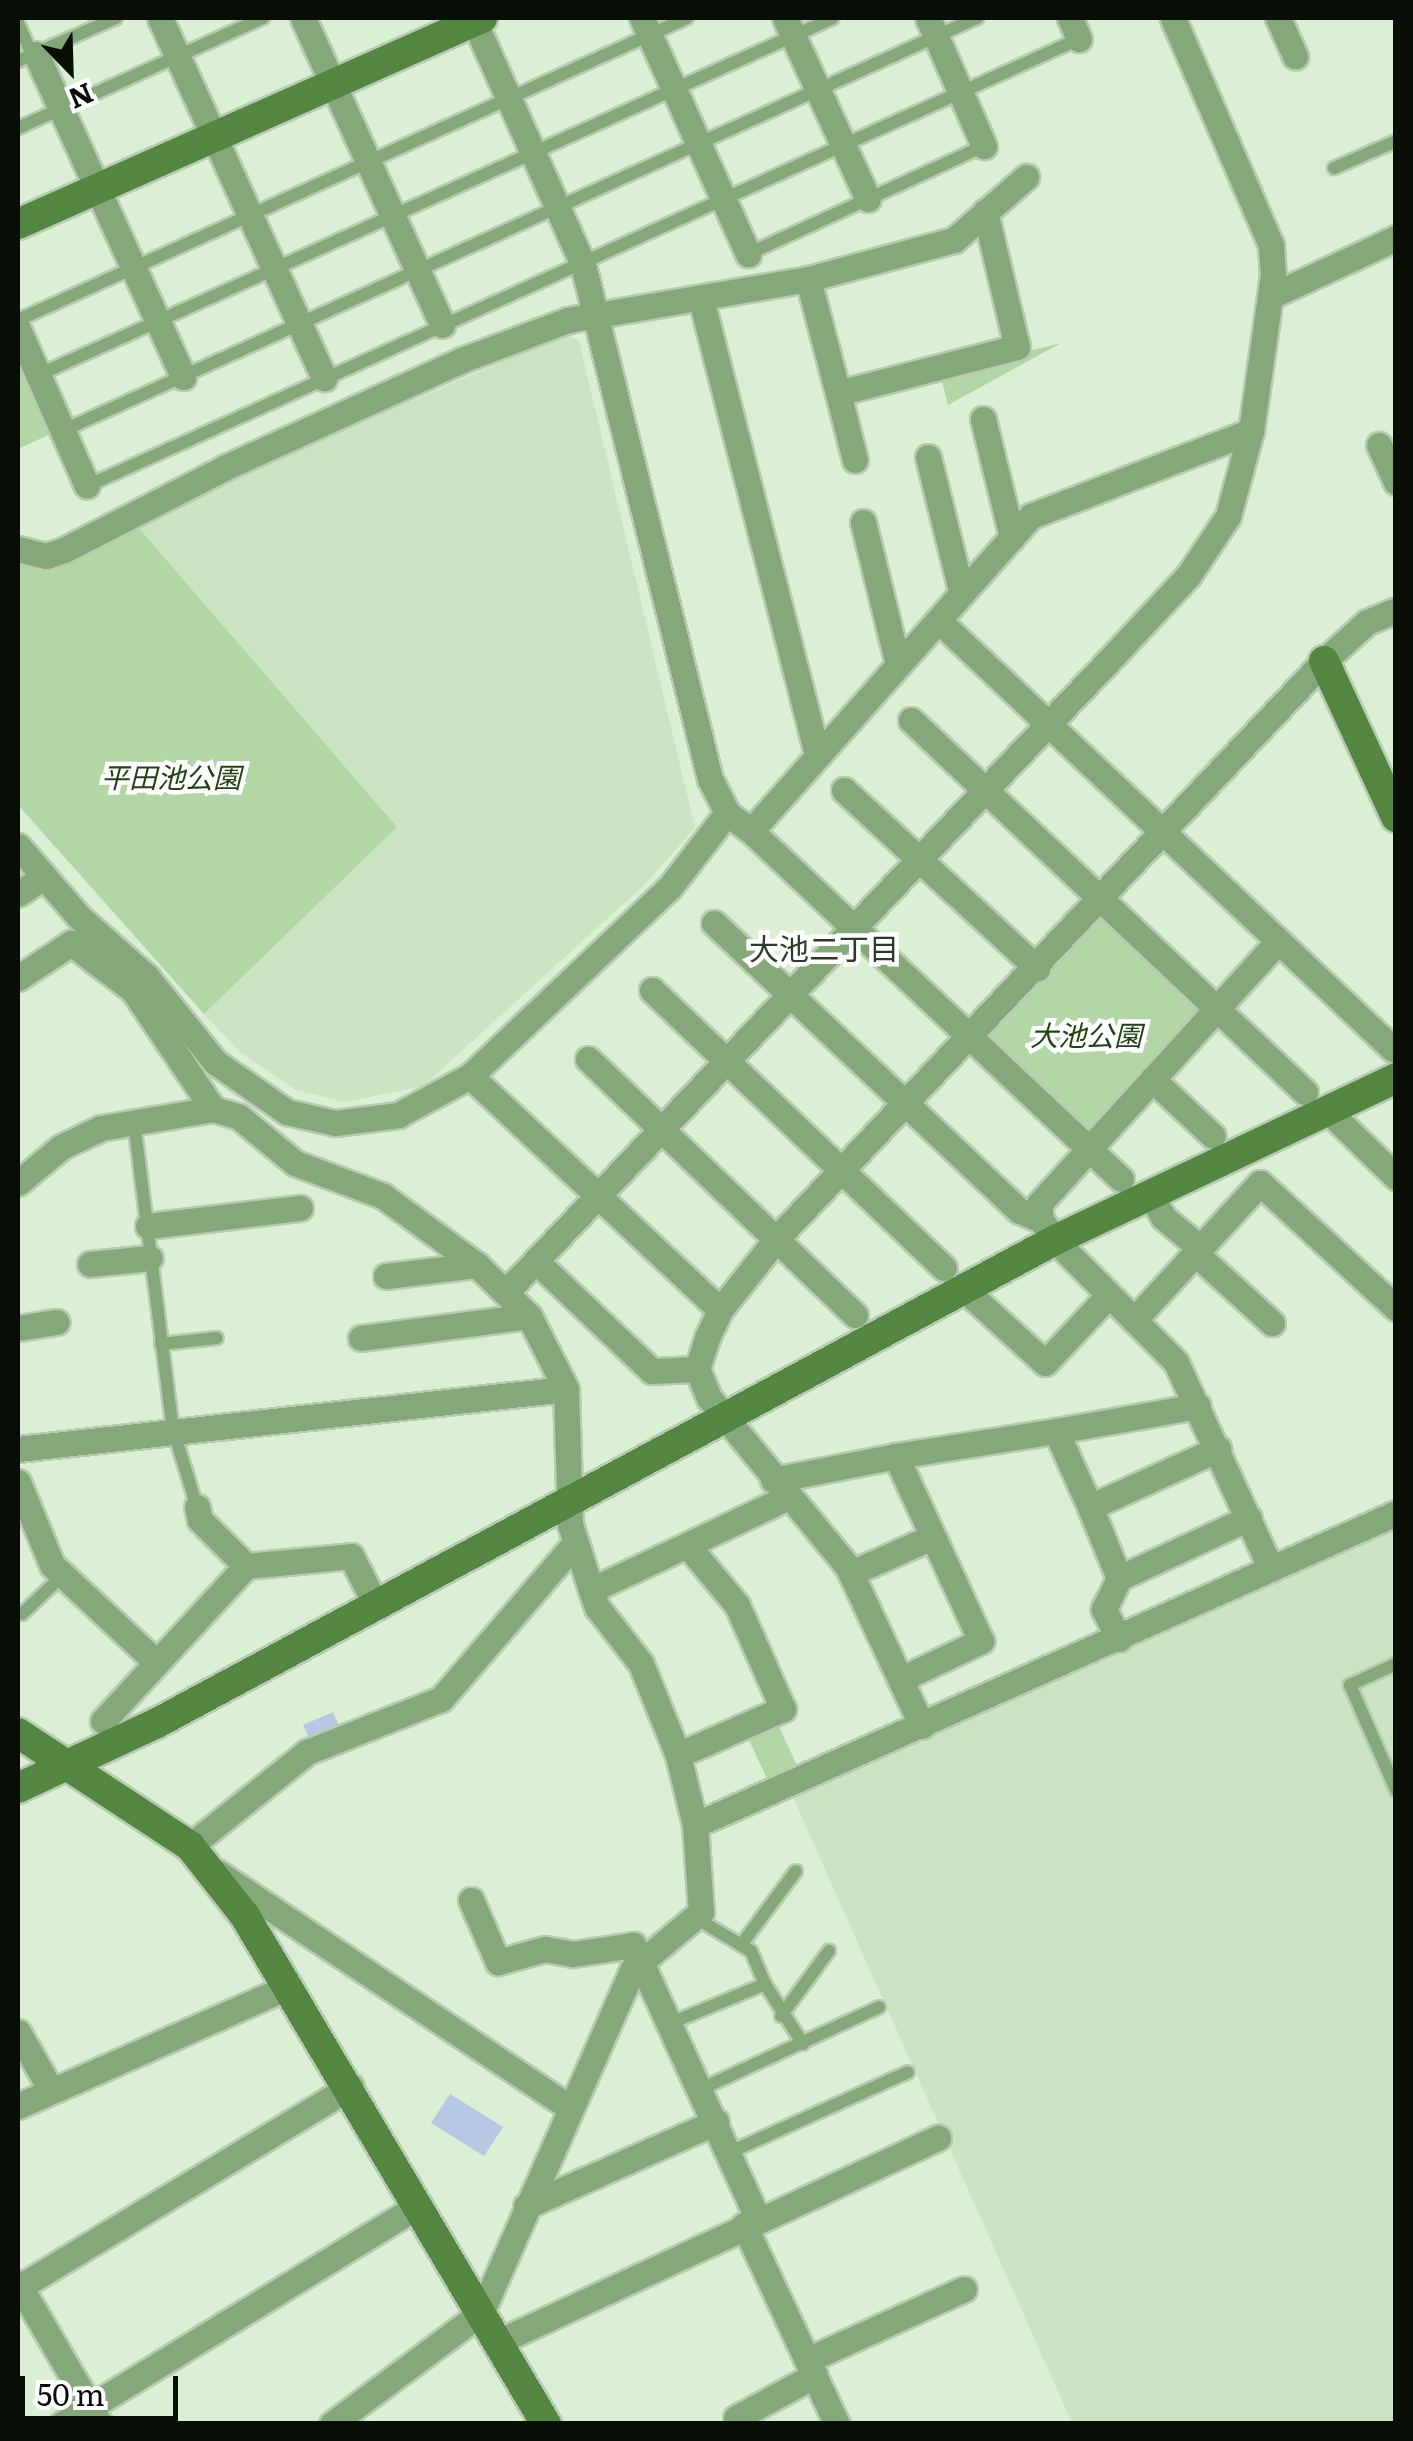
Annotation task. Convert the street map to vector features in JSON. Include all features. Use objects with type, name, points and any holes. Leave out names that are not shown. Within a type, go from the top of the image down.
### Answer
[{"type":"street","points":[[160,18],[324,378]]},
{"type":"street","points":[[303,18],[442,326]]},
{"type":"street","points":[[506,1292],[538,1263],[986,790],[1213,543],[1237,497],[1251,431],[1270,296],[1267,226],[1174,18]]},
{"type":"street","points":[[1278,18],[1295,56]]},
{"type":"street","points":[[18,224],[476,19],[593,294],[592,318],[710,779],[727,814],[751,831],[1120,1179]]},
{"type":"street","points":[[646,26],[748,254]]},
{"type":"street","points":[[789,26],[868,199]]},
{"type":"street","points":[[932,27],[984,146]]},
{"type":"street","points":[[29,57],[60,108],[183,377]]},
{"type":"street","points":[[18,549],[46,556],[64,550],[462,360],[568,320],[808,279],[954,240],[1026,177]]},
{"type":"street","points":[[838,393],[1017,347],[985,212]]},
{"type":"street","points":[[1270,296],[1396,238]]},
{"type":"street","points":[[808,279],[855,460]]},
{"type":"street","points":[[701,299],[817,755]]},
{"type":"street","points":[[18,329],[88,486]]},
{"type":"street","points":[[983,419],[1012,537]]},
{"type":"street","points":[[751,831],[1031,516],[1251,431]]},
{"type":"street","points":[[1379,445],[1396,482]]},
{"type":"street","points":[[928,457],[962,594]]},
{"type":"street","points":[[863,522],[898,665]]},
{"type":"street","points":[[697,1369],[720,1310],[777,1238],[972,1038],[1324,661],[1367,622],[1396,610]]},
{"type":"street","points":[[18,1788],[376,1606],[727,1420],[954,1279],[1048,1230],[1151,1195],[1316,1101],[1394,1064],[1278,941],[1165,830],[939,620]]},
{"type":"street","points":[[1324,661],[1396,817]]},
{"type":"street","points":[[911,720],[1099,902],[1396,1177]]},
{"type":"street","points":[[844,790],[1036,968]]},
{"type":"street","points":[[18,846],[215,1062],[304,1118],[335,1124],[398,1115],[470,1076],[670,887],[727,814]]},
{"type":"street","points":[[18,894],[43,877]]},
{"type":"street","points":[[714,923],[1020,1211],[1048,1230],[1176,1362],[1271,1569]]},
{"type":"street","points":[[1048,1230],[1039,1204],[1047,1192],[1278,941]]},
{"type":"street","points":[[18,978],[71,943],[140,984],[213,1109]]},
{"type":"street","points":[[652,990],[1044,1363],[1108,1296]]},
{"type":"street","points":[[588,1060],[856,1315]]},
{"type":"street","points":[[470,1076],[720,1310]]},
{"type":"street","points":[[1152,1078],[1214,1136]]},
{"type":"street","points":[[18,1182],[61,1147],[134,1120],[213,1109],[238,1116],[295,1163],[384,1196],[477,1265],[529,1316],[566,1388],[576,1543],[602,1616],[640,1664],[678,1755],[695,1825],[703,1898],[696,1918],[633,1969],[568,2106],[481,2313],[332,2424]]},
{"type":"street","points":[[1134,1320],[1260,1182],[1396,1308]]},
{"type":"street","points":[[1151,1195],[1164,1217],[1272,1323]]},
{"type":"street","points":[[148,1226],[300,1208]]},
{"type":"street","points":[[90,1264],[150,1258]]},
{"type":"street","points":[[538,1263],[652,1372],[697,1369]]},
{"type":"street","points":[[386,1276],[477,1265]]},
{"type":"street","points":[[361,1338],[529,1316]]},
{"type":"street","points":[[18,1328],[58,1322]]},
{"type":"street","points":[[697,1369],[727,1420],[850,1573],[922,1726]]},
{"type":"street","points":[[18,1449],[566,1388]]},
{"type":"street","points":[[592,1590],[686,1544],[781,1488],[896,1456],[1198,1406]]},
{"type":"street","points":[[1056,1431],[1119,1578]]},
{"type":"street","points":[[1090,1507],[1218,1449]]},
{"type":"street","points":[[896,1456],[981,1641],[901,1678]]},
{"type":"street","points":[[18,1482],[52,1564],[156,1662]]},
{"type":"street","points":[[196,1507],[200,1520],[246,1566]]},
{"type":"street","points":[[695,1825],[1396,1513]]},
{"type":"street","points":[[1119,1639],[1104,1610],[1119,1578],[1249,1518]]},
{"type":"street","points":[[850,1573],[932,1538]]},
{"type":"street","points":[[193,1852],[307,1752],[441,1699],[576,1543]]},
{"type":"street","points":[[678,1755],[783,1709],[737,1605],[686,1544]]},
{"type":"street","points":[[103,1721],[246,1566],[351,1556],[376,1606]]},
{"type":"street","points":[[18,1733],[568,2106]]},
{"type":"street","points":[[193,1852],[245,1916],[290,1986],[546,2424]]},
{"type":"street","points":[[471,1900],[498,1962],[545,1948],[573,1954],[612,1944],[633,1944],[644,1959],[716,2122],[751,2222],[837,2424]]},
{"type":"street","points":[[18,2106],[290,1986]]},
{"type":"street","points":[[18,2032],[50,2090]]},
{"type":"street","points":[[95,2415],[18,2286],[351,2086]]},
{"type":"street","points":[[526,2206],[716,2122]]},
{"type":"street","points":[[500,2341],[938,2138]]},
{"type":"street","points":[[62,2424],[95,2415],[419,2205]]},
{"type":"street","points":[[736,2418],[811,2368],[964,2289]]},
{"type":"lane","points":[[18,22],[29,57],[116,18]]},
{"type":"lane","points":[[18,128],[263,18]]},
{"type":"lane","points":[[18,320],[509,99],[646,26],[687,18]]},
{"type":"lane","points":[[38,375],[674,90],[789,26],[833,18]]},
{"type":"lane","points":[[64,430],[818,90],[932,27],[977,18]]},
{"type":"lane","points":[[88,486],[961,92],[1075,28]]},
{"type":"lane","points":[[1334,168],[1396,141]]},
{"type":"lane","points":[[748,254],[984,146]]},
{"type":"lane","points":[[134,1120],[172,1429],[196,1507]]},
{"type":"lane","points":[[161,1344],[217,1338]]},
{"type":"lane","points":[[22,1614],[64,1576]]},
{"type":"lane","points":[[1396,1664],[1350,1685],[1396,1790]]},
{"type":"lane","points":[[741,1945],[796,1870]]},
{"type":"lane","points":[[696,1918],[751,1950],[782,2016],[803,2044]]},
{"type":"lane","points":[[782,2016],[829,1951]]},
{"type":"lane","points":[[672,2023],[765,1984]]},
{"type":"lane","points":[[701,2089],[879,2007]]},
{"type":"lane","points":[[728,2153],[908,2072]]},
{"type":"shaded area","points":[[566,334],[579,341],[695,828],[643,886],[423,1086],[345,1102],[296,1090],[240,1052],[204,1014],[396,826],[138,527],[245,473]]},
{"type":"shaded area","points":[[1395,1524],[1395,2423],[1072,2423],[792,1795]]},
{"type":"green space","points":[[1061,343],[948,405],[940,373]]},
{"type":"green space","points":[[26,366],[57,431],[18,449],[18,370]]},
{"type":"green space","name":"平田池公園","points":[[138,527],[397,827],[204,1014],[18,805],[18,562],[48,571]]},
{"type":"green space","name":"大池公園","points":[[1098,918],[1108,919],[1204,1004],[1090,1137],[982,1040]]},
{"type":"green space","points":[[777,1722],[799,1770],[769,1783],[747,1736]]},
{"type":"building","points":[[333,1712],[339,1726],[309,1738],[303,1725]]},
{"type":"building","points":[[450,2094],[503,2127],[484,2156],[431,2123]]},
{"type":"district","name":"大池二丁目","points":[[824,947]]}]
